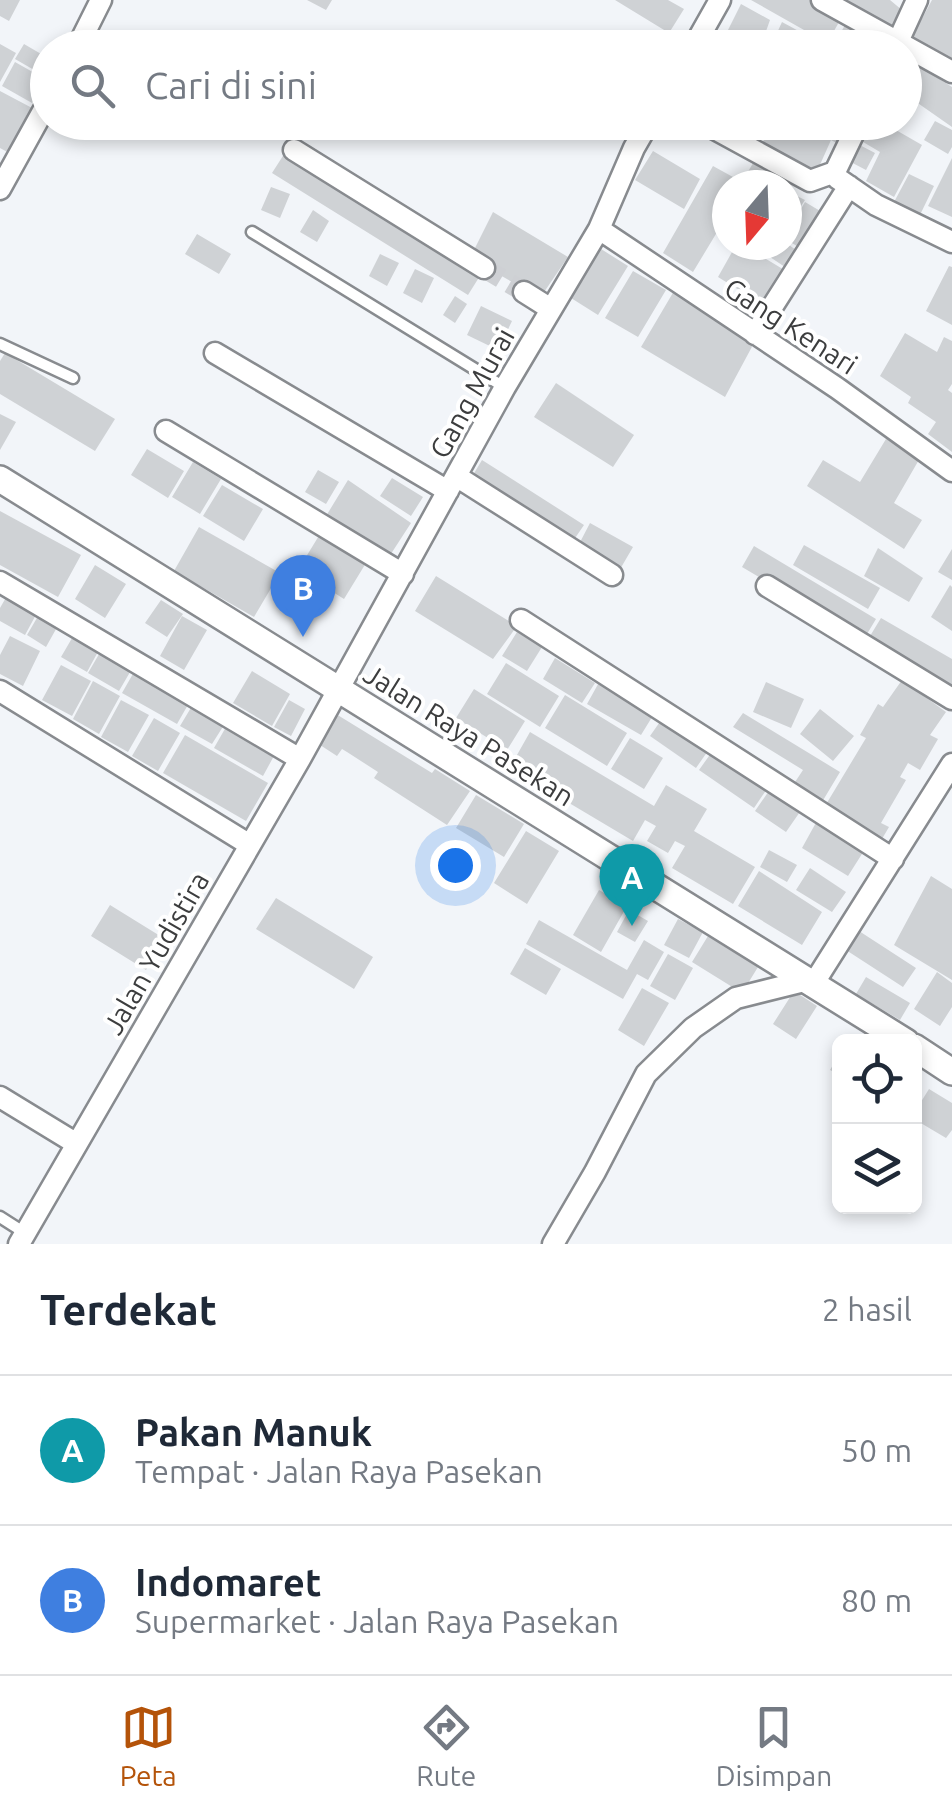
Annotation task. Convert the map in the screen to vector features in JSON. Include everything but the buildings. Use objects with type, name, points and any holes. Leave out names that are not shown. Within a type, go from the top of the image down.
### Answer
[{"type":"street","points":[[86,30],[101,0]]},
{"type":"street","points":[[703,30],[720,0]]},
{"type":"street","points":[[822,0],[873,30]]},
{"type":"street","points":[[903,30],[917,0]]},
{"type":"street","points":[[922,57],[952,72]]},
{"type":"street","points":[[0,189],[30,135]]},
{"type":"street","name":"Gang Murai","points":[[339,690],[505,388],[599,228],[639,140]]},
{"type":"street","points":[[735,140],[810,181],[842,179],[876,205],[952,242]]},
{"type":"street","points":[[756,334],[842,179],[854,140]]},
{"type":"street","points":[[294,150],[484,268]]},
{"type":"street","name":"Gang Kenari","points":[[599,228],[952,471]]},
{"type":"street","points":[[524,292],[551,309]]},
{"type":"street","points":[[215,353],[612,575]]},
{"type":"street","points":[[166,431],[403,574]]},
{"type":"street","name":"Jalan Raya Pasekan","points":[[0,479],[893,1034]]},
{"type":"street","points":[[0,582],[300,759]]},
{"type":"street","points":[[767,586],[952,698]]},
{"type":"street","points":[[521,620],[892,858]]},
{"type":"street","points":[[0,690],[250,845]]},
{"type":"street","name":"Jalan Yudistira","points":[[22,1238],[339,690]]},
{"type":"street","points":[[553,1244],[646,1074],[693,1028],[736,998],[808,983],[952,764]]},
{"type":"street","points":[[922,1052],[952,1072]]},
{"type":"street","points":[[0,1097],[77,1144]]},
{"type":"lane","points":[[252,232],[505,388]]},
{"type":"lane","points":[[0,344],[73,378]]},
{"type":"lane","points":[[0,1217],[22,1238]]},
{"type":"tunnel","points":[[484,268],[524,292]]},
{"type":"place","name":"Indomaret","points":[[303,637]]},
{"type":"place","name":"Pakan Manuk","points":[[632,926]]}]
